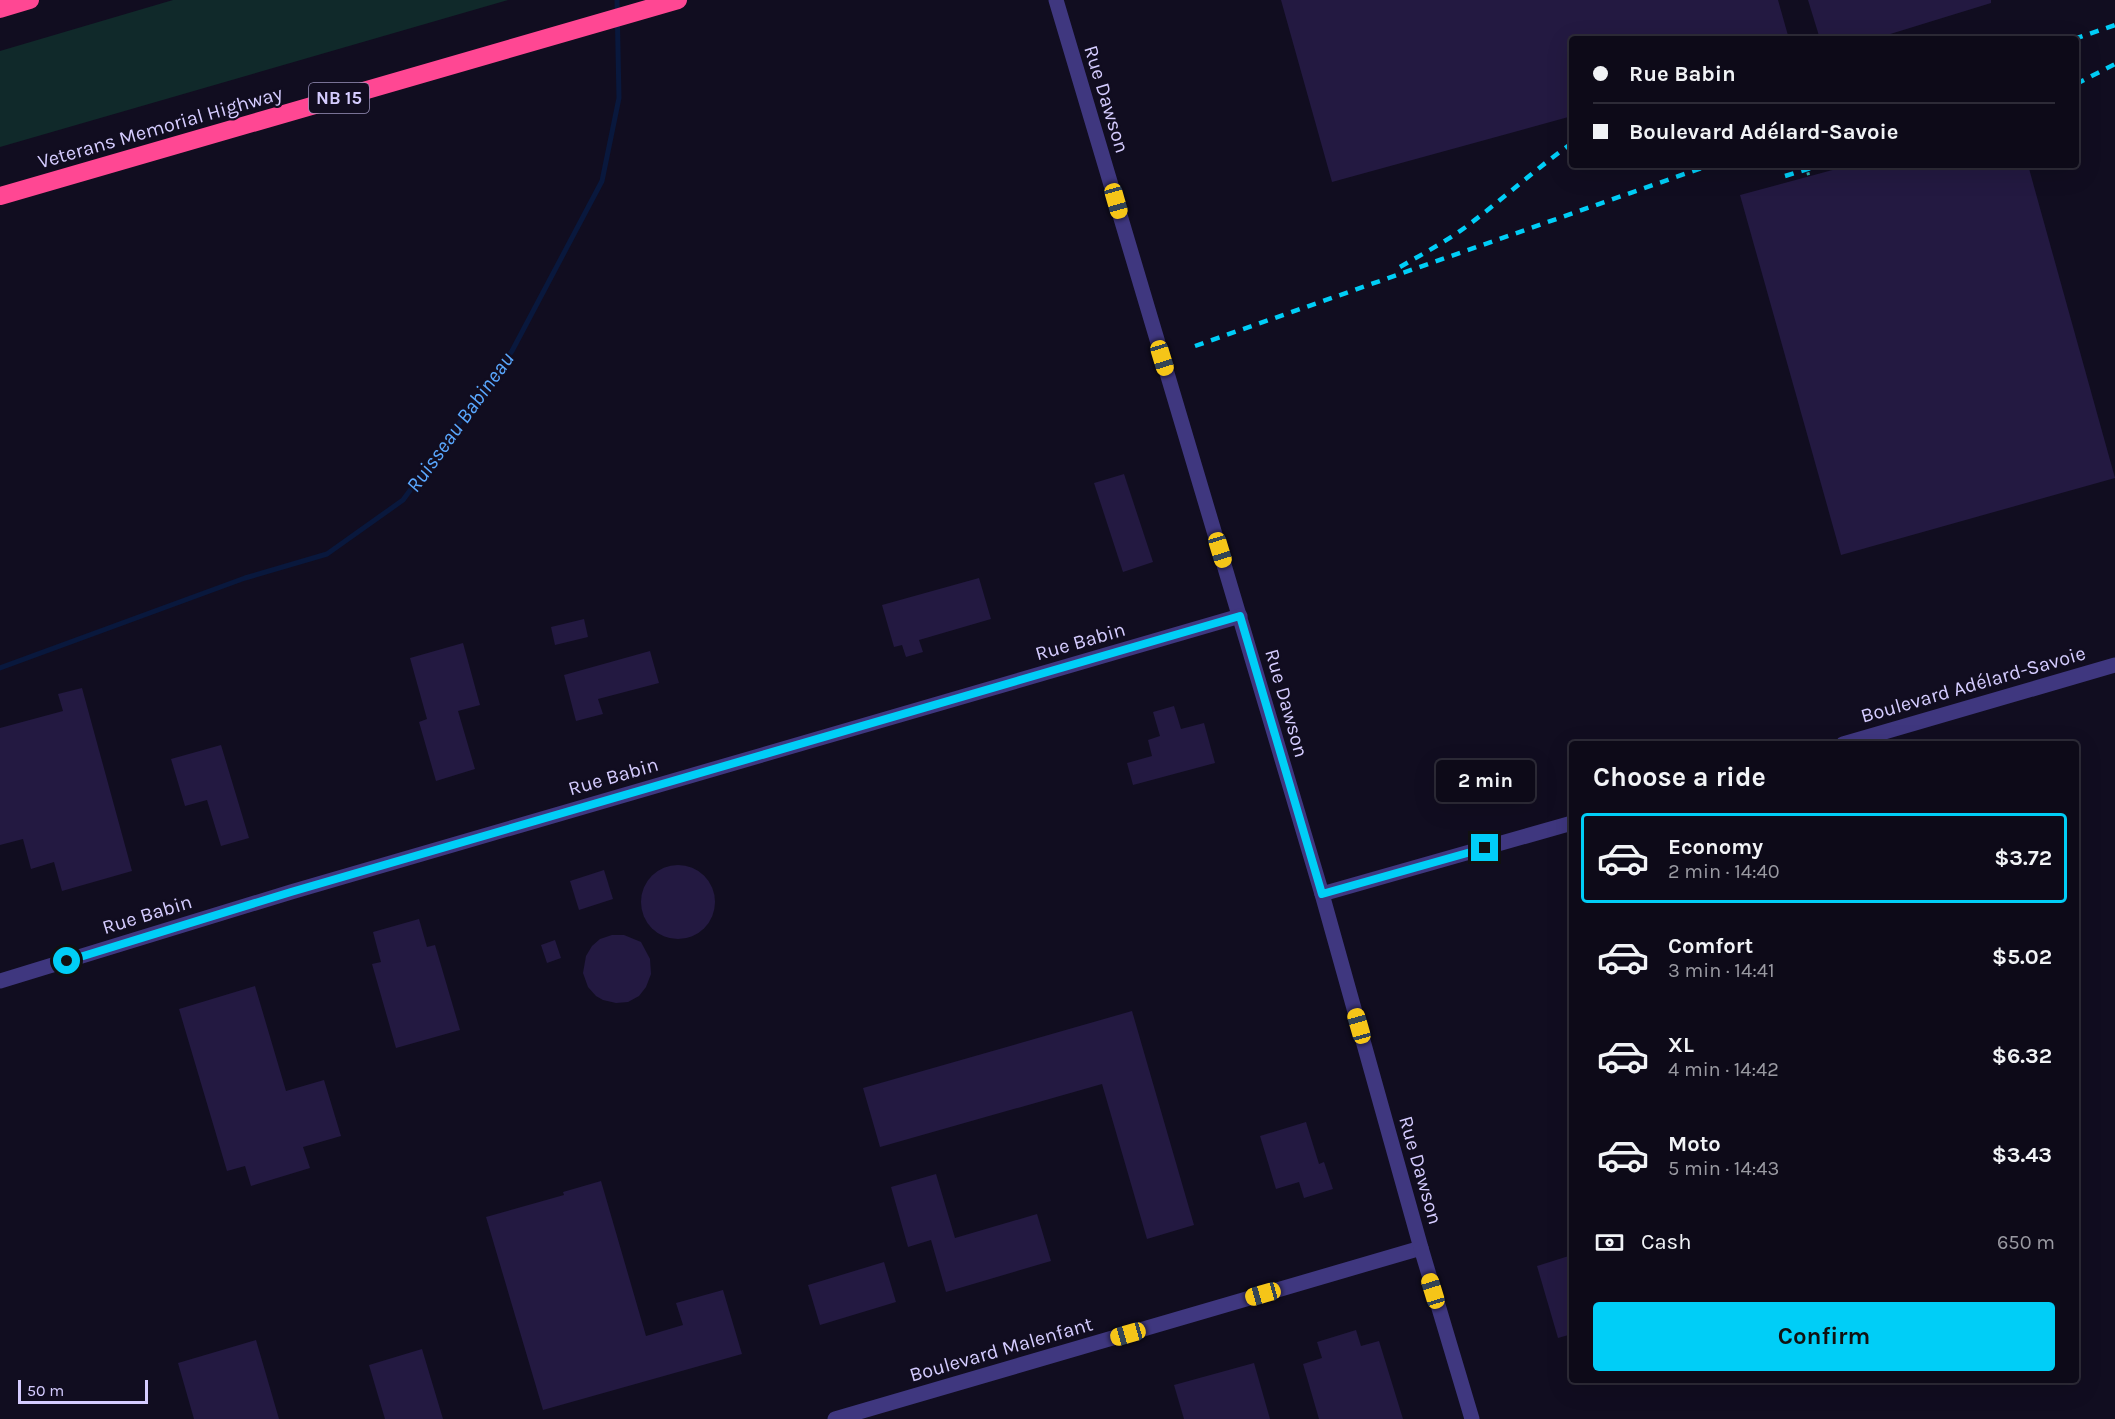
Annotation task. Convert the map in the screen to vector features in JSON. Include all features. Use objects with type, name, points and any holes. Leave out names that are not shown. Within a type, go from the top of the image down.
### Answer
[{"type":"highway","points":[[0,9],[30,0]]},
{"type":"highway","name":"Veterans Memorial Highway","points":[[0,196],[678,0]]},
{"type":"street","name":"Rue Dawson","points":[[1056,0],[1322,894],[1421,1248],[1472,1419]]},
{"type":"street","name":"Rue Babin","points":[[0,981],[291,892],[1240,616]]},
{"type":"street","name":"Boulevard Adélard-Savoie","points":[[1853,741],[2115,665]]},
{"type":"street","points":[[1322,894],[1569,824]]},
{"type":"street","name":"Boulevard Malenfant","points":[[835,1419],[1421,1248]]},
{"type":"path","points":[[1807,168],[1809,177]]},
{"type":"green space","points":[[173,0],[508,0],[0,147],[0,51]]},
{"type":"building","points":[[1281,0],[1778,0],[1788,36],[1569,36],[1569,117],[1332,182]]},
{"type":"building","points":[[1808,0],[1991,0],[1991,3],[1884,36],[1819,36]]},
{"type":"building","points":[[1840,168],[2029,168],[2115,478],[1841,555],[1740,195]]},
{"type":"building","points":[[1124,474],[1153,562],[1123,572],[1094,483]]},
{"type":"building","points":[[979,578],[991,619],[919,640],[923,652],[906,657],[902,645],[894,647],[882,605]]},
{"type":"building","points":[[584,619],[588,637],[555,645],[551,627]]},
{"type":"building","points":[[463,643],[480,705],[458,711],[475,769],[436,781],[419,722],[427,719],[410,658]]},
{"type":"building","points":[[650,651],[659,683],[598,699],[603,714],[576,721],[564,675]]},
{"type":"building","points":[[82,688],[132,871],[62,891],[54,862],[31,869],[23,839],[0,845],[0,728],[63,711],[58,694]]},
{"type":"building","points":[[1174,706],[1181,729],[1204,723],[1215,763],[1133,785],[1127,763],[1152,756],[1148,740],[1160,736],[1153,712]]},
{"type":"building","points":[[221,745],[249,838],[221,846],[207,800],[185,806],[171,759]]},
{"type":"building","points":[[678,865],[692,868],[704,876],[712,888],[715,902],[712,916],[704,928],[692,936],[678,939],[664,936],[652,928],[644,916],[641,902],[644,888],[652,876],[664,868]]},
{"type":"building","points":[[604,870],[613,899],[579,910],[570,881]]},
{"type":"building","points":[[419,919],[427,947],[435,945],[460,1030],[396,1048],[372,964],[381,962],[373,932]]},
{"type":"building","points":[[612,935],[624,935],[641,942],[650,959],[651,974],[646,987],[639,996],[628,1002],[616,1003],[596,996],[588,987],[583,973],[586,956],[592,946],[600,939]]},
{"type":"building","points":[[555,940],[561,958],[547,963],[541,945]]},
{"type":"building","points":[[255,986],[286,1091],[324,1080],[341,1136],[303,1147],[310,1168],[251,1186],[245,1166],[227,1171],[179,1009]]},
{"type":"building","points":[[1132,1011],[1194,1225],[1147,1239],[1102,1084],[880,1147],[863,1088]]},
{"type":"building","points":[[1306,1122],[1319,1164],[1324,1162],[1333,1189],[1304,1198],[1299,1182],[1276,1189],[1260,1136]]},
{"type":"building","points":[[936,1174],[955,1238],[1037,1214],[1051,1261],[946,1292],[931,1240],[908,1247],[891,1187]]},
{"type":"building","points":[[601,1181],[646,1336],[683,1325],[676,1303],[723,1290],[742,1354],[543,1410],[486,1217],[564,1195],[563,1192]]},
{"type":"building","points":[[1569,1256],[1569,1335],[1558,1338],[1537,1266]]},
{"type":"building","points":[[884,1262],[896,1302],[820,1325],[808,1285]]},
{"type":"building","points":[[1356,1330],[1361,1346],[1379,1341],[1403,1419],[1319,1419],[1303,1364],[1322,1358],[1317,1342]]},
{"type":"building","points":[[256,1340],[279,1419],[194,1419],[178,1363]]},
{"type":"building","points":[[422,1349],[443,1419],[385,1419],[369,1365]]},
{"type":"building","points":[[1254,1363],[1270,1419],[1184,1419],[1174,1385]]},
{"type":"waterway","name":"Ruisseau Babineau","points":[[0,668],[245,578],[327,554],[403,500],[512,351],[602,181],[619,98],[617,0]]},
{"type":"railway","points":[[2079,37],[2115,25]]},
{"type":"railway","points":[[2079,82],[2115,64]]},
{"type":"railway","points":[[1400,267],[1463,229],[1569,145]]},
{"type":"railway","points":[[1195,346],[1701,168]]},
{"type":"railway","points":[[1785,176],[1811,168]]},
{"type":"route","points":[[67,961],[291,892],[1240,616],[1322,894],[1485,848]]}]
